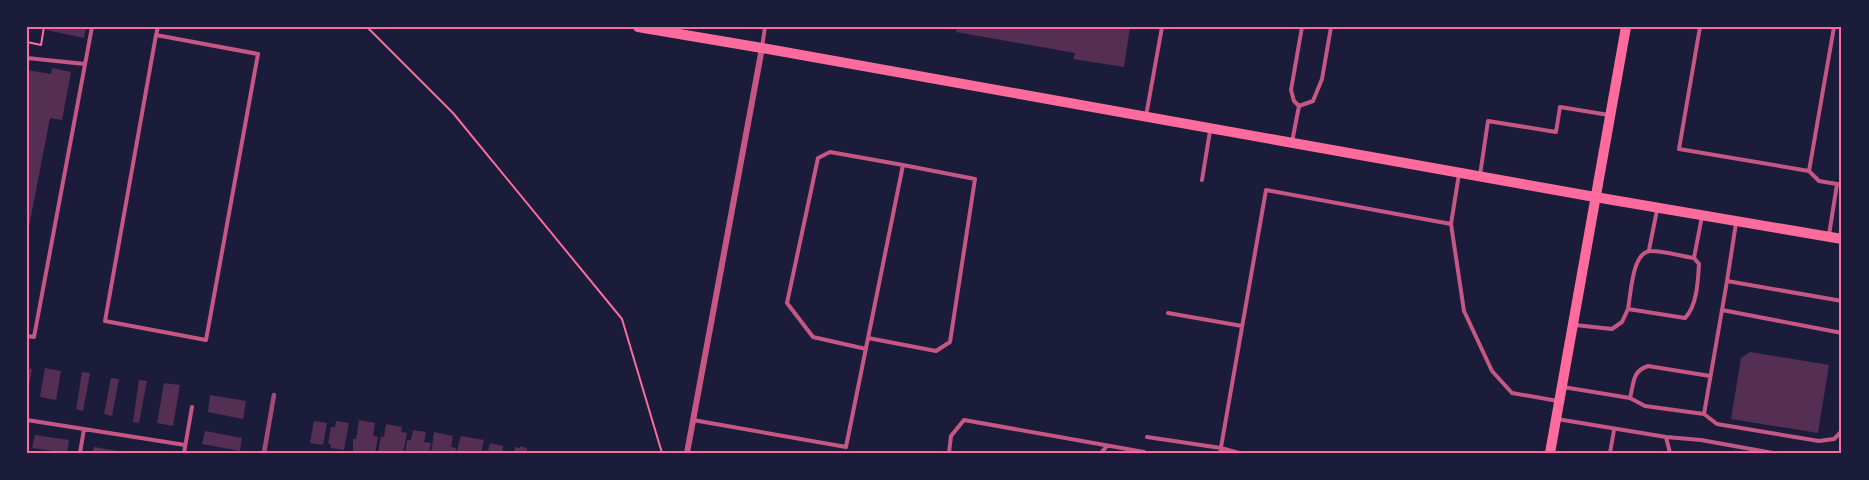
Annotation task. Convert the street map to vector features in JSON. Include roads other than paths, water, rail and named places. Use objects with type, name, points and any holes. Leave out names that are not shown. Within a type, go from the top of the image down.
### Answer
[{"type":"main road","points":[[638,27],[1842,239]]},
{"type":"main road","points":[[1550,453],[1626,27]]},
{"type":"street","points":[[687,453],[762,48]]},
{"type":"lane","points":[[27,336],[34,337],[92,27]]},
{"type":"lane","points":[[156,35],[258,54],[206,339],[105,321],[156,35],[158,27]]},
{"type":"lane","points":[[762,48],[765,27]]},
{"type":"lane","points":[[1146,117],[1162,27]]},
{"type":"lane","points":[[1299,106],[1294,101],[1291,90],[1302,27]]},
{"type":"lane","points":[[1299,106],[1313,100],[1322,79],[1330,27]]},
{"type":"lane","points":[[1700,27],[1679,148],[1809,171],[1819,181],[1840,184],[1829,237]]},
{"type":"lane","points":[[1809,171],[1834,27]]},
{"type":"lane","points":[[27,58],[85,64]]},
{"type":"lane","points":[[1292,143],[1299,106]]},
{"type":"lane","points":[[1480,176],[1488,121],[1556,132],[1560,107],[1610,116]]},
{"type":"lane","points":[[1202,180],[1211,128]]},
{"type":"lane","points":[[866,349],[813,337],[788,303],[818,158],[830,152],[975,179],[950,342],[936,351],[868,338]]},
{"type":"lane","points":[[693,420],[846,447],[903,165]]},
{"type":"lane","points":[[1459,173],[1451,224],[1464,311],[1492,371],[1512,393],[1559,402]]},
{"type":"lane","points":[[1220,451],[1266,190],[1451,224]]},
{"type":"lane","points":[[1649,250],[1657,208]]},
{"type":"lane","points":[[1694,258],[1702,215]]},
{"type":"lane","points":[[1704,414],[1736,221]]},
{"type":"lane","points":[[1573,325],[1612,329],[1622,322],[1628,309],[1636,263],[1640,255],[1649,250],[1694,258],[1699,264],[1692,312],[1685,318],[1628,309]]},
{"type":"lane","points":[[1727,281],[1842,301]]},
{"type":"lane","points":[[1722,310],[1842,333]]},
{"type":"lane","points":[[1168,314],[1242,326]]},
{"type":"lane","points":[[1630,398],[1636,372],[1641,368],[1648,366],[1710,375]]},
{"type":"lane","points":[[1562,387],[1630,398],[1645,406],[1704,414],[1717,424],[1819,441],[1834,439],[1842,431]]},
{"type":"lane","points":[[184,453],[192,407]]},
{"type":"lane","points":[[1556,419],[1773,453]]},
{"type":"lane","points":[[27,420],[185,446]]},
{"type":"lane","points":[[949,453],[951,436],[964,420],[1144,452]]},
{"type":"lane","points":[[80,453],[84,429]]},
{"type":"lane","points":[[1610,453],[1614,429]]},
{"type":"lane","points":[[1147,437],[1239,453]]},
{"type":"lane","points":[[1666,437],[1670,453]]},
{"type":"lane","points":[[1101,453],[1107,446]]},
{"type":"railway","points":[[264,453],[274,395]]}]
